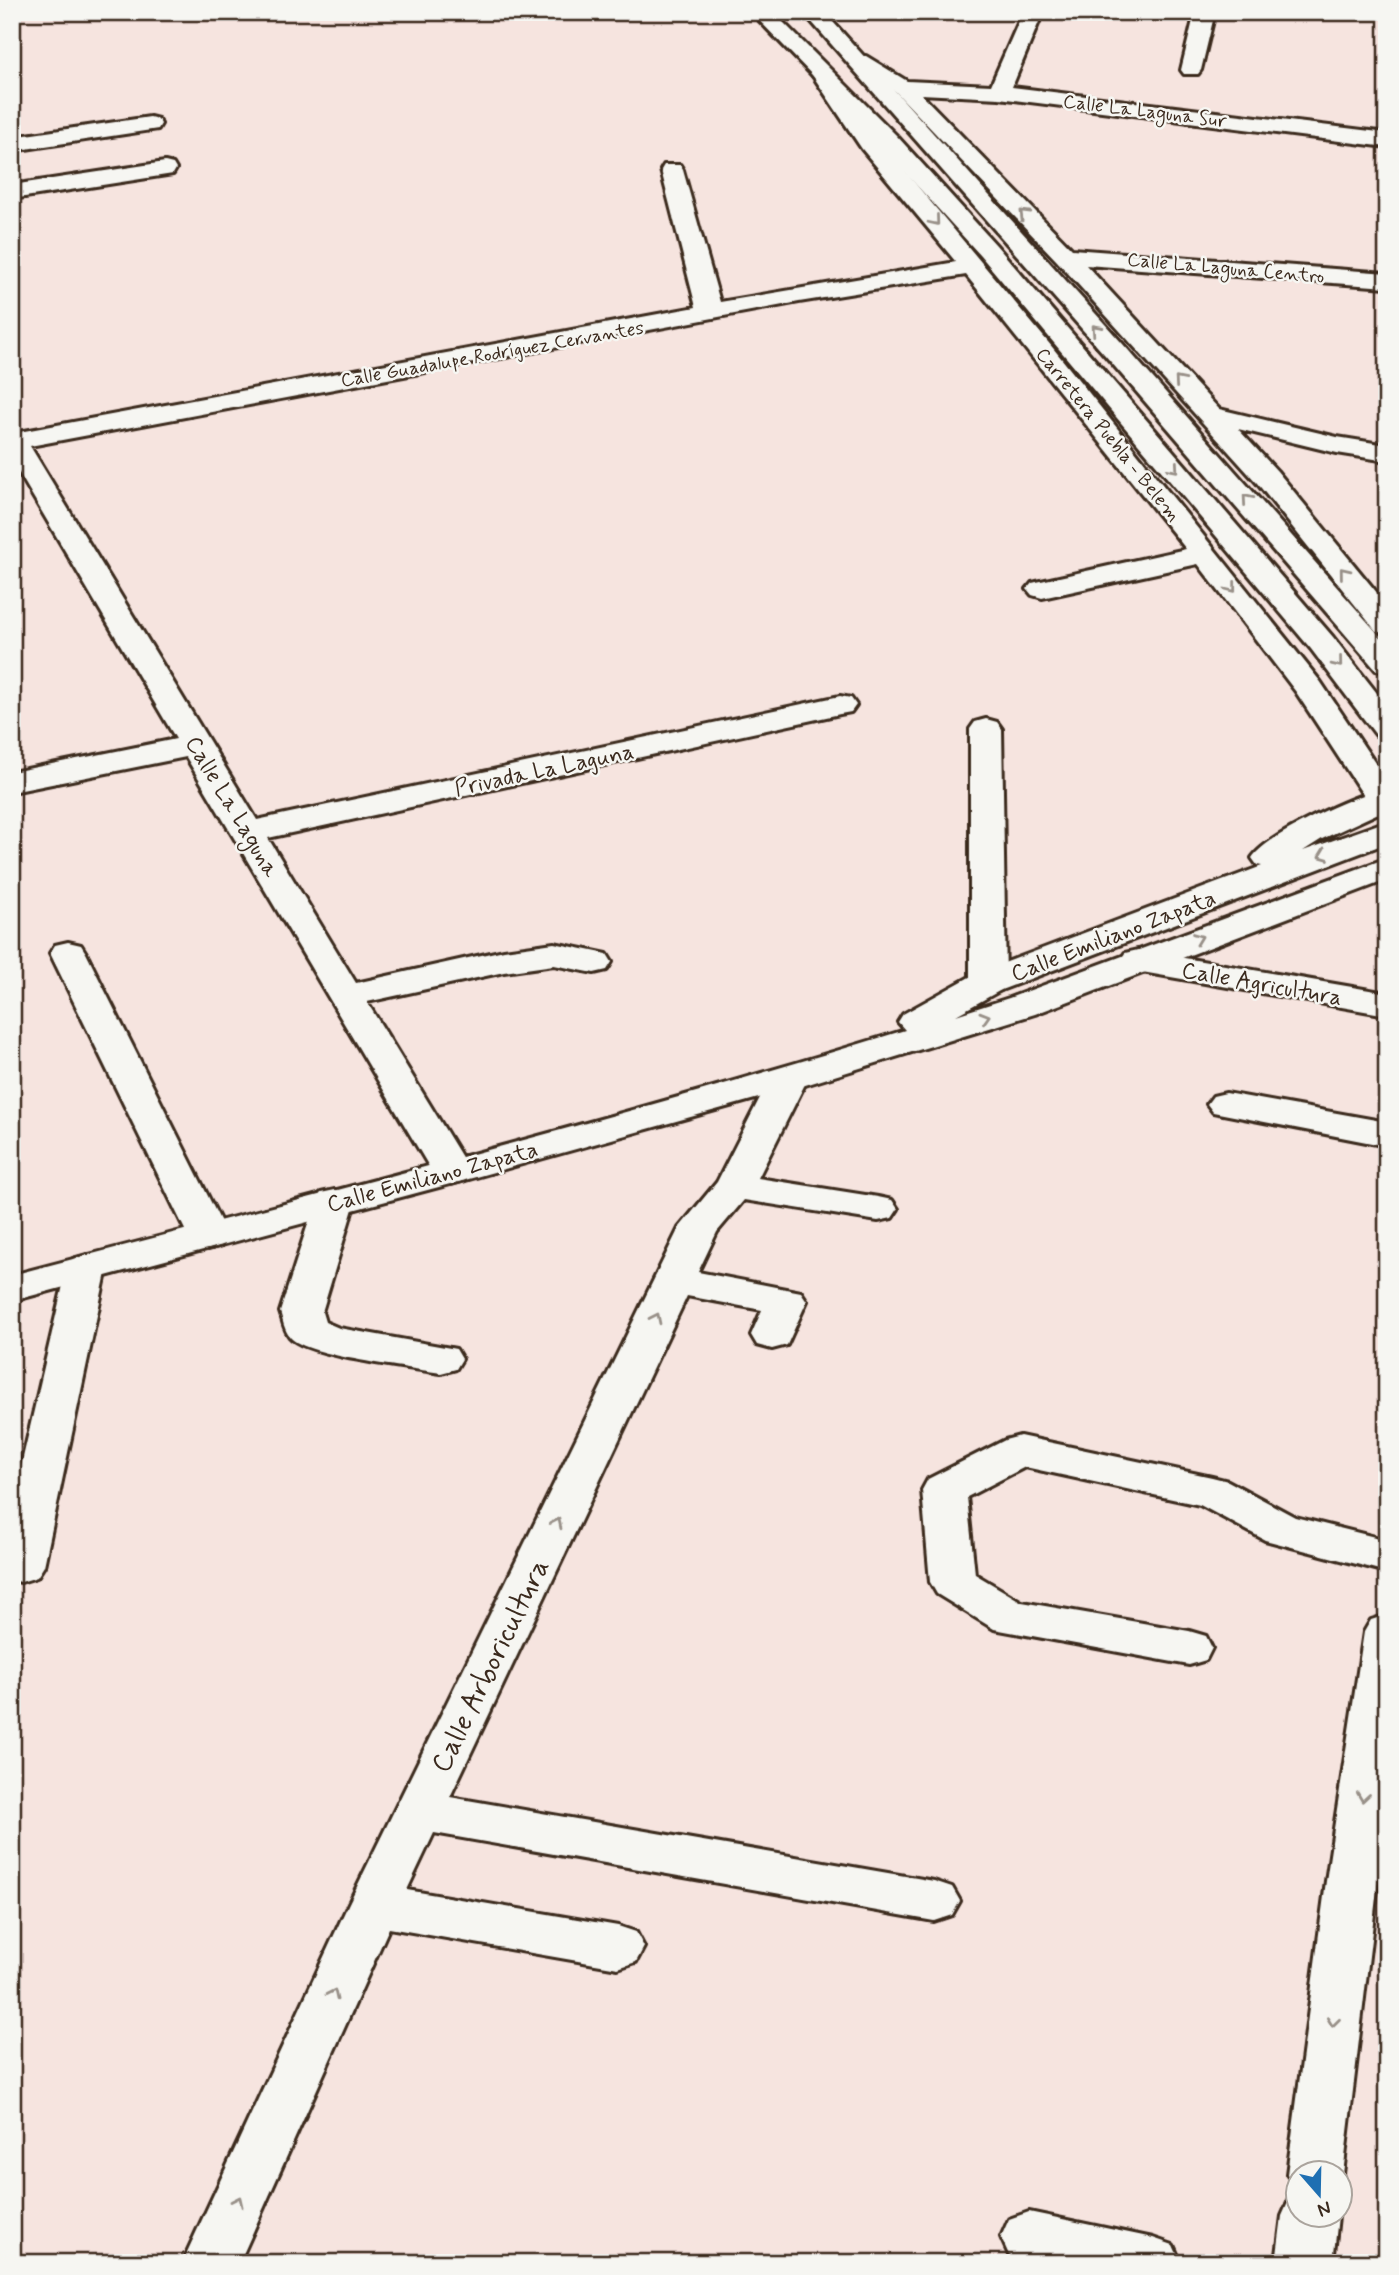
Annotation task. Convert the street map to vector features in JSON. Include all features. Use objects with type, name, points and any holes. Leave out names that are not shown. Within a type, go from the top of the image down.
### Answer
[{"type":"street","name":"Carretera Puebla - Belem","points":[[761,12],[888,140],[988,250],[1200,497],[1338,663],[1387,728]]},
{"type":"street","points":[[813,12],[1234,485],[1387,663]]},
{"type":"street","points":[[999,92],[1034,12]]},
{"type":"street","points":[[1191,70],[1205,12]]},
{"type":"street","points":[[859,61],[902,87],[1065,256],[1267,477],[1387,625]]},
{"type":"street","name":"Carretera Puebla - Belem","points":[[819,70],[870,144],[1205,554],[1308,688],[1385,812]]},
{"type":"street","name":"Calle La Laguna Sur","points":[[902,87],[999,92],[1387,140]]},
{"type":"street","points":[[12,144],[150,124]]},
{"type":"street","points":[[12,192],[165,169]]},
{"type":"street","points":[[672,170],[710,313]]},
{"type":"street","name":"Calle La Laguna Centro","points":[[1065,256],[1387,280]]},
{"type":"street","name":"Calle Guadalupe Rodríguez Cervantes","points":[[13,440],[799,295],[973,267]]},
{"type":"street","points":[[1207,414],[1337,445],[1387,453]]},
{"type":"street","name":"Calle La Laguna","points":[[13,440],[451,1172]]},
{"type":"street","points":[[1042,589],[1205,554]]},
{"type":"street","name":"Privada La Laguna","points":[[248,832],[840,705]]},
{"type":"street","points":[[986,729],[988,982]]},
{"type":"street","points":[[12,782],[196,745]]},
{"type":"street","name":"Calle Emiliano Zapata","points":[[849,1058],[988,982],[1205,900],[1385,812]]},
{"type":"street","name":"Calle Emiliano Zapata","points":[[12,1288],[451,1172],[789,1078],[1022,1006],[1328,888],[1387,868]]},
{"type":"street","points":[[1328,888],[1370,886],[1387,889]]},
{"type":"street","points":[[68,953],[208,1236]]},
{"type":"street","points":[[346,996],[504,961],[554,954],[594,962]]},
{"type":"street","name":"Calle Agricultura","points":[[1138,961],[1387,1004]]},
{"type":"street","name":"Calle Arboricultura","points":[[210,2263],[374,1905],[699,1228],[734,1186],[789,1078]]},
{"type":"street","points":[[1226,1104],[1387,1133]]},
{"type":"street","points":[[734,1186],[878,1209]]},
{"type":"street","points":[[335,1202],[301,1312],[306,1330],[331,1340],[441,1359]]},
{"type":"street","points":[[21,1566],[88,1268]]},
{"type":"street","points":[[674,1281],[786,1301],[772,1335]]},
{"type":"street","points":[[1189,1648],[1010,1617],[953,1582],[944,1490],[1020,1451],[1212,1492],[1280,1529],[1387,1556]]},
{"type":"street","points":[[1317,2160],[1351,1881],[1387,1632]]},
{"type":"street","points":[[419,1811],[934,1900]]},
{"type":"street","points":[[374,1905],[618,1947]]},
{"type":"street","points":[[1304,2263],[1308,2230]]},
{"type":"street","points":[[1029,2237],[1153,2263]]}]
